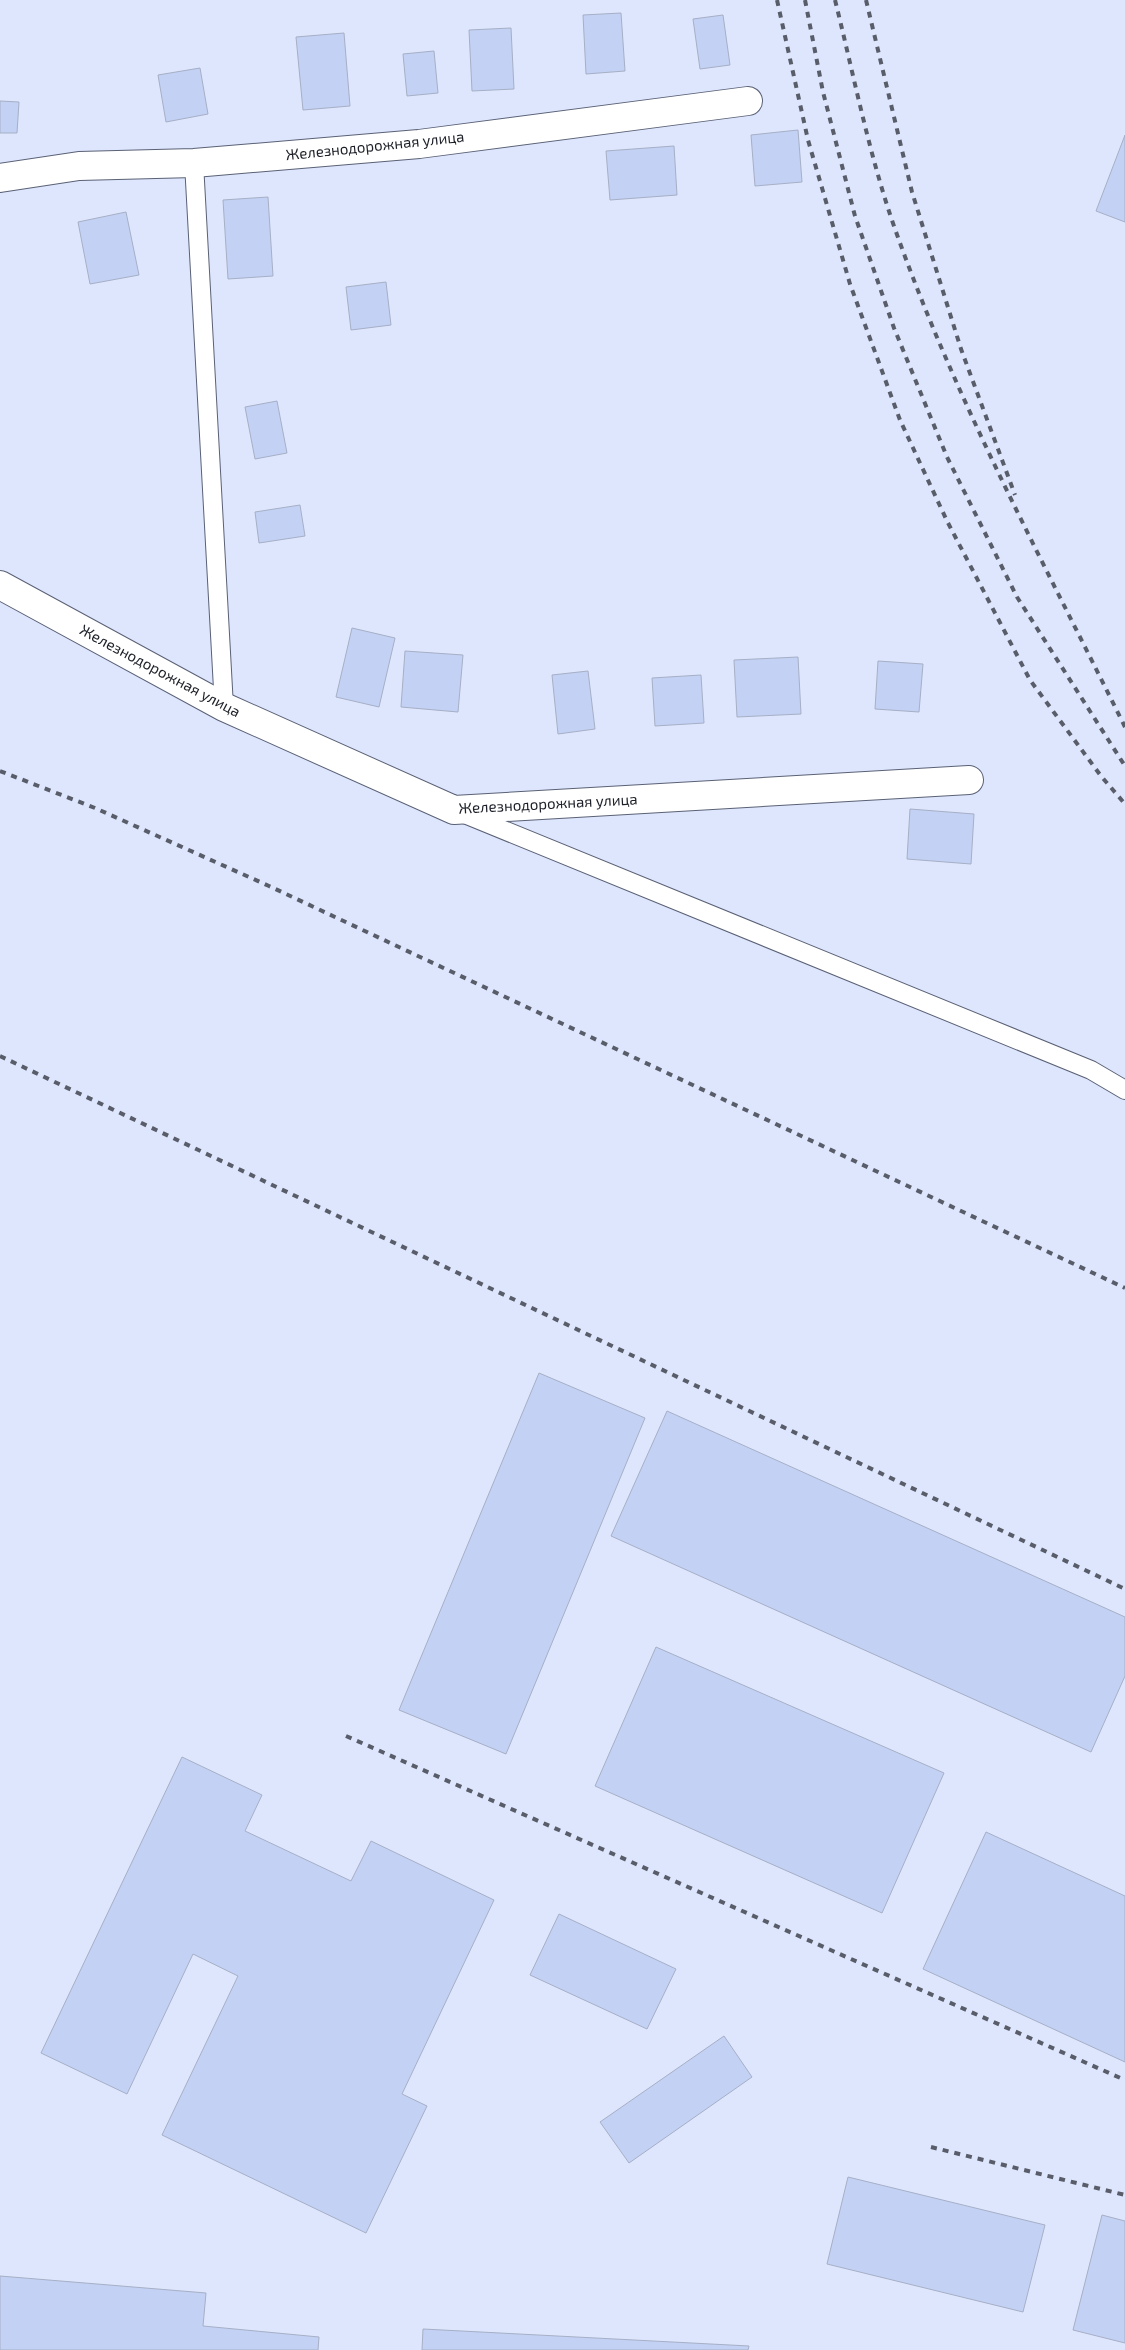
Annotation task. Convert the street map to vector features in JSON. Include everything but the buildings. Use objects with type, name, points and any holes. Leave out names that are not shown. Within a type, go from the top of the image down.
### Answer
[{"type":"street","name":"Железнодорожная улица","points":[[0,178],[79,166],[194,163],[419,144],[748,101]]},
{"type":"street","name":"Железнодорожная улица","points":[[0,585],[224,707],[454,810],[969,780]]},
{"type":"lane","points":[[194,163],[224,707]]},
{"type":"lane","points":[[454,810],[1091,1070],[1125,1090]]},
{"type":"railway","points":[[777,0],[808,140],[850,284],[900,420],[947,521],[1030,680],[1101,776],[1125,804]]},
{"type":"railway","points":[[805,0],[823,92],[855,216],[894,328],[947,457],[1017,597],[1125,766]]},
{"type":"railway","points":[[835,0],[877,173],[895,229],[919,293],[945,357],[1002,481],[1125,727]]},
{"type":"railway","points":[[866,0],[912,192],[961,349],[1015,495]]},
{"type":"railway","points":[[0,771],[95,808],[269,886],[1125,1288]]},
{"type":"railway","points":[[0,1056],[1125,1589]]},
{"type":"railway","points":[[346,1736],[1125,2080]]},
{"type":"railway","points":[[931,2147],[1125,2195]]}]
